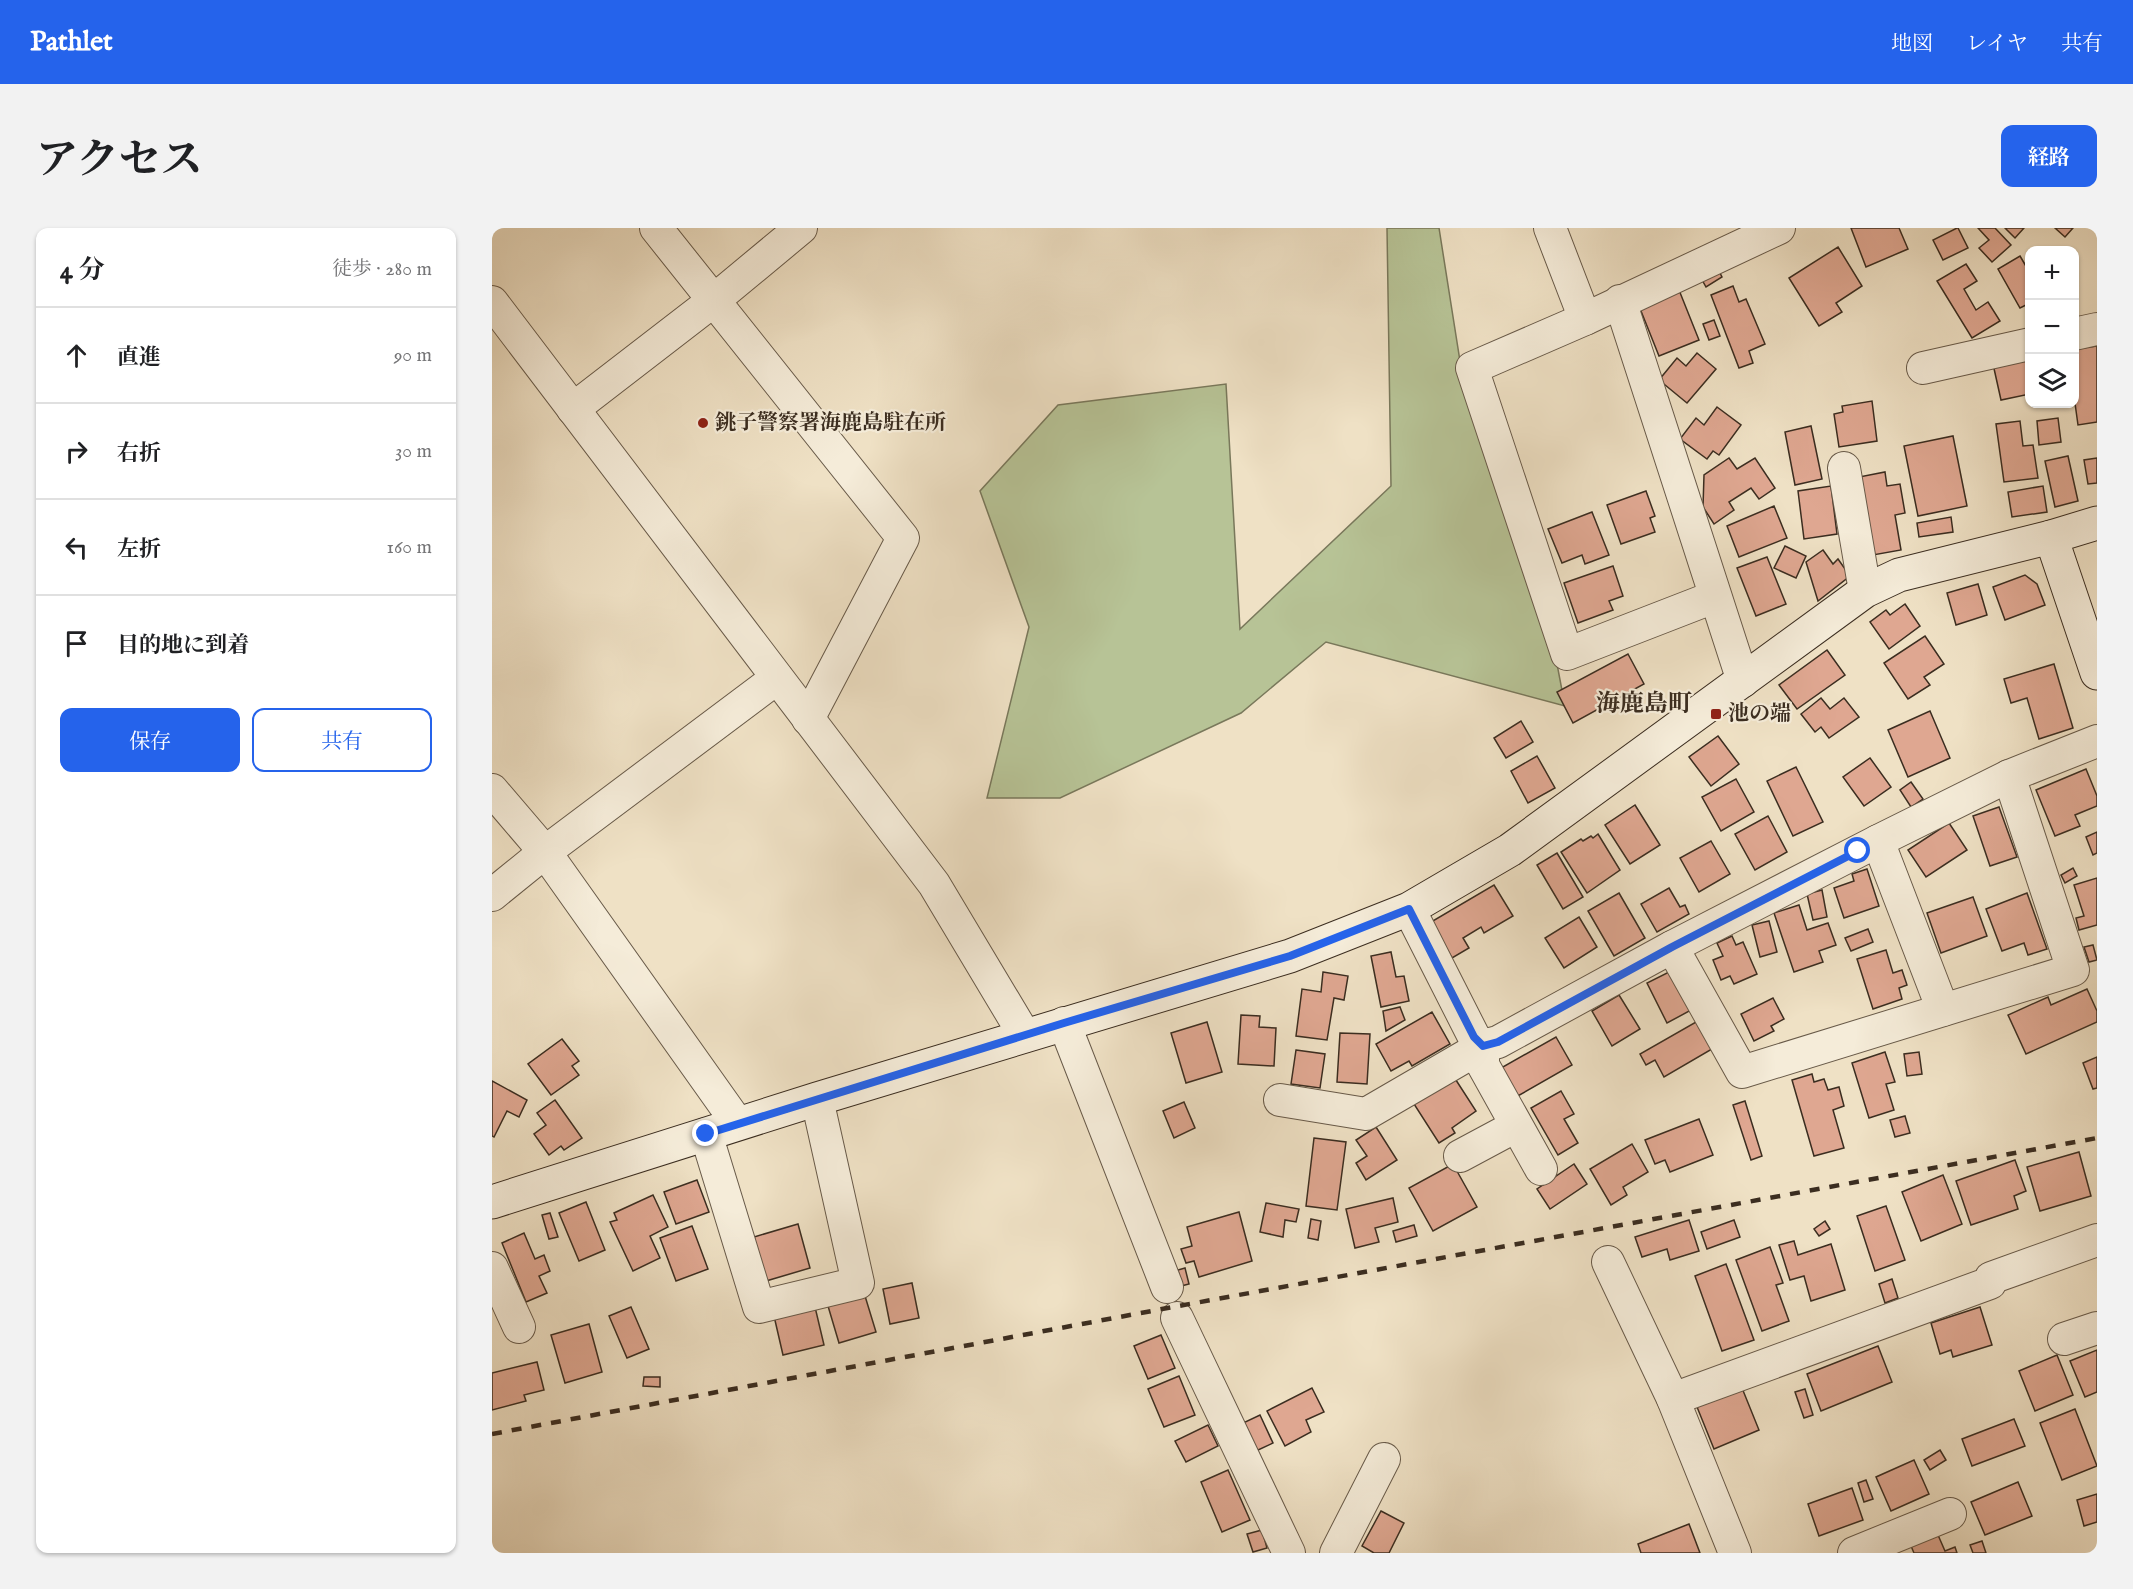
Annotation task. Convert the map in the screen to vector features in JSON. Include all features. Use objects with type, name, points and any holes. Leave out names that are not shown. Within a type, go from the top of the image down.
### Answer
[{"type":"street","points":[[656,228],[903,538],[808,719]]},
{"type":"street","points":[[573,409],[713,301],[801,228]]},
{"type":"street","points":[[1550,228],[1585,319]]},
{"type":"street","points":[[1714,597],[1567,654],[1472,368],[1585,319],[1779,228]]},
{"type":"street","points":[[1620,301],[1743,681]]},
{"type":"street","points":[[492,302],[934,884],[1025,1036]]},
{"type":"street","points":[[2079,333],[2097,329]]},
{"type":"street","points":[[1923,368],[2025,345]]},
{"type":"street","points":[[1844,468],[1865,591]]},
{"type":"street","points":[[492,1202],[1064,1023],[1290,956],[1409,909],[1509,850],[1865,591],[1899,575],[2051,537],[2097,523]]},
{"type":"street","points":[[2051,537],[2097,673]]},
{"type":"street","points":[[492,895],[545,852],[777,678]]},
{"type":"street","points":[[1280,1100],[1366,1114],[1483,1046],[1498,1042],[1672,947],[1878,841],[2009,776],[2097,741]]},
{"type":"street","points":[[1672,947],[1742,1072],[2073,970],[2009,776]]},
{"type":"street","points":[[492,790],[545,852],[738,1124]]},
{"type":"street","points":[[1878,841],[1943,1010]]},
{"type":"street","points":[[1409,909],[1474,1037],[1483,1046],[1483,1065],[1541,1169]]},
{"type":"street","points":[[1064,1023],[1167,1287]]},
{"type":"street","points":[[706,1134],[759,1307],[858,1283],[818,1099]]},
{"type":"street","points":[[1460,1156],[1516,1126]]},
{"type":"street","points":[[1673,1400],[1990,1283],[1991,1278],[2097,1240]]},
{"type":"street","points":[[1608,1262],[1673,1400],[1735,1553]]},
{"type":"street","points":[[492,1268],[519,1327]]},
{"type":"street","points":[[1177,1318],[1289,1553]]},
{"type":"street","points":[[2064,1339],[2097,1328]]},
{"type":"street","points":[[1336,1553],[1384,1459]]},
{"type":"street","points":[[1854,1553],[1950,1514]]},
{"type":"green space","points":[[1387,228],[1439,228],[1460,361],[1557,664],[1565,706],[1326,642],[1241,713],[1060,798],[987,798],[1029,627],[980,491],[1058,405],[1226,384],[1240,629],[1391,486]]},
{"type":"building","points":[[1851,228],[1899,228],[1908,249],[1866,267]]},
{"type":"building","points":[[1958,228],[1968,248],[1943,260],[1933,240]]},
{"type":"building","points":[[1978,228],[1995,228],[2011,245],[1992,262],[1979,248],[1989,240]]},
{"type":"building","points":[[2005,228],[2024,228],[2015,238]]},
{"type":"building","points":[[2055,228],[2073,228],[2065,237]]},
{"type":"building","points":[[1838,247],[1862,286],[1836,303],[1842,312],[1819,326],[1789,278]]},
{"type":"building","points":[[2020,256],[2025,264],[2025,306],[2020,308],[1998,269]]},
{"type":"building","points":[[1966,264],[1977,281],[1964,289],[1976,310],[1988,302],[2000,321],[1972,338],[1937,281]]},
{"type":"building","points":[[1718,269],[1722,277],[1706,287],[1701,278]]},
{"type":"building","points":[[1733,286],[1739,302],[1746,299],[1765,344],[1749,351],[1753,363],[1739,368],[1711,295]]},
{"type":"building","points":[[1679,290],[1699,340],[1659,356],[1639,306]]},
{"type":"building","points":[[1714,320],[1720,336],[1709,340],[1703,324]]},
{"type":"building","points":[[2097,346],[2097,422],[2078,425],[2076,408],[2079,408],[2079,348]]},
{"type":"building","points":[[1697,353],[1716,369],[1687,403],[1659,380],[1677,358],[1686,366]]},
{"type":"building","points":[[2025,358],[2025,395],[2001,400],[1993,364]]},
{"type":"building","points":[[1872,401],[1877,441],[1839,447],[1834,414],[1843,412],[1842,406]]},
{"type":"building","points":[[1717,407],[1741,425],[1719,455],[1713,451],[1707,459],[1680,439],[1696,418],[1704,425]]},
{"type":"building","points":[[2058,418],[2061,442],[2039,445],[2037,421]]},
{"type":"building","points":[[2020,421],[2023,446],[2033,445],[2038,478],[2004,482],[1996,424]]},
{"type":"building","points":[[1811,426],[1822,479],[1795,485],[1785,432]]},
{"type":"building","points":[[1953,436],[1967,506],[1918,516],[1904,446]]},
{"type":"building","points":[[2068,456],[2078,501],[2055,507],[2045,461]]},
{"type":"building","points":[[1729,458],[1737,469],[1755,458],[1775,488],[1759,499],[1751,488],[1729,502],[1734,510],[1714,524],[1703,507],[1704,475]]},
{"type":"building","points":[[2097,458],[2097,483],[2088,484],[2084,460]]},
{"type":"building","points":[[1885,472],[1887,486],[1900,484],[1905,513],[1895,515],[1901,550],[1873,555],[1859,477]]},
{"type":"building","points":[[1831,486],[1837,534],[1804,539],[1798,491]]},
{"type":"building","points":[[2043,486],[2047,512],[2012,517],[2008,492]]},
{"type":"building","points":[[1646,491],[1655,516],[1650,518],[1655,532],[1621,544],[1607,505]]},
{"type":"building","points":[[1774,506],[1787,538],[1739,557],[1727,526]]},
{"type":"building","points":[[1592,512],[1609,555],[1585,564],[1582,555],[1562,563],[1548,529]]},
{"type":"building","points":[[1951,517],[1953,532],[1919,537],[1917,523]]},
{"type":"building","points":[[1785,546],[1806,556],[1796,578],[1774,568]]},
{"type":"building","points":[[1823,550],[1833,564],[1838,559],[1850,576],[1818,601],[1806,562]]},
{"type":"building","points":[[1767,557],[1786,604],[1756,616],[1737,568]]},
{"type":"building","points":[[1613,566],[1623,596],[1609,601],[1613,610],[1578,623],[1564,583]]},
{"type":"building","points":[[2025,575],[2037,584],[2045,605],[2005,620],[1993,587]]},
{"type":"building","points":[[1978,584],[1987,615],[1956,625],[1947,593]]},
{"type":"building","points":[[1905,604],[1920,626],[1889,649],[1870,622],[1886,610],[1890,615]]},
{"type":"building","points":[[1925,636],[1944,664],[1924,677],[1930,685],[1908,699],[1884,663]]},
{"type":"building","points":[[1827,650],[1845,675],[1797,709],[1779,685]]},
{"type":"building","points":[[1628,654],[1644,684],[1573,723],[1557,692]]},
{"type":"building","points":[[2054,664],[2073,728],[2039,739],[2027,698],[2011,703],[2004,679]]},
{"type":"building","points":[[1821,698],[1830,709],[1844,698],[1859,717],[1829,738],[1821,727],[1815,732],[1801,714]]},
{"type":"building","points":[[1930,711],[1950,758],[1908,777],[1888,730]]},
{"type":"building","points":[[1521,721],[1533,742],[1506,758],[1494,738]]},
{"type":"building","points":[[1718,736],[1739,764],[1711,786],[1689,757]]},
{"type":"building","points":[[1537,756],[1555,788],[1528,803],[1511,771]]},
{"type":"building","points":[[1870,758],[1891,787],[1864,806],[1843,777]]},
{"type":"building","points":[[1796,767],[1823,822],[1793,836],[1767,781]]},
{"type":"building","points":[[2086,769],[2097,796],[2097,806],[2075,815],[2080,826],[2055,836],[2036,790]]},
{"type":"building","points":[[1736,779],[1754,812],[1721,831],[1702,797]]},
{"type":"building","points":[[1911,782],[1923,799],[1911,807],[1900,790]]},
{"type":"building","points":[[1635,805],[1660,845],[1630,864],[1605,825]]},
{"type":"building","points":[[1999,807],[2017,857],[1990,866],[1973,816]]},
{"type":"building","points":[[1768,816],[1787,852],[1755,870],[1735,834]]},
{"type":"building","points":[[1949,823],[1967,850],[1926,877],[1908,850]]},
{"type":"building","points":[[2097,832],[2097,853],[2093,855],[2086,837]]},
{"type":"building","points":[[1598,834],[1620,870],[1587,893],[1561,852],[1581,839],[1583,841]]},
{"type":"building","points":[[1711,841],[1730,874],[1699,892],[1680,858]]},
{"type":"building","points":[[1557,853],[1583,897],[1563,909],[1537,865]]},
{"type":"building","points":[[2073,868],[2077,876],[2065,883],[2061,875]]},
{"type":"building","points":[[1867,869],[1879,906],[1844,918],[1834,888],[1854,881],[1852,874]]},
{"type":"building","points":[[2097,878],[2097,925],[2079,930],[2076,918],[2084,916],[2074,885]]},
{"type":"building","points":[[1494,885],[1513,916],[1484,933],[1481,927],[1463,938],[1469,948],[1452,958],[1431,922]]},
{"type":"building","points":[[1669,888],[1680,907],[1685,905],[1689,914],[1657,932],[1641,904]]},
{"type":"building","points":[[1822,890],[1827,917],[1813,920],[1807,894]]},
{"type":"building","points":[[1619,893],[1645,938],[1614,956],[1588,911]]},
{"type":"building","points":[[2027,893],[2047,949],[2028,955],[2024,943],[2002,951],[1986,909]]},
{"type":"building","points":[[1973,897],[1987,936],[1941,953],[1927,913]]},
{"type":"building","points":[[1799,905],[1807,930],[1828,923],[1836,945],[1819,951],[1823,962],[1794,972],[1774,913]]},
{"type":"building","points":[[1579,917],[1597,947],[1564,968],[1545,938]]},
{"type":"building","points":[[1769,921],[1777,952],[1760,957],[1752,925]]},
{"type":"building","points":[[1868,929],[1873,942],[1851,951],[1845,938]]},
{"type":"building","points":[[1732,936],[1736,945],[1743,942],[1757,974],[1734,984],[1730,976],[1721,980],[1713,960],[1723,956],[1717,943]]},
{"type":"building","points":[[2093,945],[2097,960],[2089,962],[2084,947]]},
{"type":"building","points":[[1886,950],[1893,973],[1902,970],[1907,985],[1899,988],[1902,999],[1873,1009],[1857,959]]},
{"type":"building","points":[[1391,952],[1396,977],[1404,976],[1409,1001],[1381,1007],[1371,956]]},
{"type":"building","points":[[1673,970],[1693,1009],[1667,1023],[1647,983]]},
{"type":"building","points":[[1323,972],[1348,976],[1344,1000],[1334,998],[1327,1040],[1296,1036],[1302,989],[1321,992]]},
{"type":"building","points":[[2087,989],[2097,1011],[2097,1022],[2026,1054],[2008,1015],[2048,997],[2051,1005]]},
{"type":"building","points":[[1619,995],[1640,1029],[1612,1046],[1592,1011]]},
{"type":"building","points":[[1773,998],[1784,1019],[1771,1026],[1774,1031],[1754,1041],[1741,1014]]},
{"type":"building","points":[[1400,1007],[1405,1020],[1386,1031],[1383,1011]]},
{"type":"building","points":[[1432,1012],[1450,1044],[1412,1066],[1409,1061],[1391,1071],[1376,1044]]},
{"type":"building","points":[[1241,1015],[1260,1016],[1259,1027],[1276,1028],[1274,1066],[1238,1064]]},
{"type":"building","points":[[1207,1022],[1222,1072],[1186,1083],[1171,1033]]},
{"type":"building","points":[[1696,1022],[1712,1049],[1664,1077],[1655,1060],[1646,1065],[1640,1054]]},
{"type":"building","points":[[1340,1033],[1370,1034],[1367,1084],[1337,1082]]},
{"type":"building","points":[[1556,1037],[1572,1065],[1516,1097],[1501,1068]]},
{"type":"building","points":[[562,1039],[579,1061],[572,1066],[579,1075],[551,1095],[528,1064]]},
{"type":"building","points":[[1296,1050],[1325,1054],[1320,1088],[1291,1084]]},
{"type":"building","points":[[1885,1052],[1895,1082],[1886,1084],[1894,1110],[1869,1118],[1852,1063]]},
{"type":"building","points":[[1919,1052],[1922,1074],[1907,1076],[1904,1054]]},
{"type":"building","points":[[2097,1057],[2097,1088],[2093,1089],[2083,1063]]},
{"type":"building","points":[[1812,1074],[1814,1082],[1824,1079],[1828,1090],[1839,1087],[1844,1106],[1833,1110],[1844,1148],[1814,1156],[1792,1080]]},
{"type":"building","points":[[1454,1077],[1476,1111],[1452,1128],[1455,1133],[1439,1143],[1414,1104]]},
{"type":"building","points":[[492,1081],[527,1100],[519,1117],[507,1111],[494,1137],[492,1136]]},
{"type":"building","points":[[1561,1091],[1574,1114],[1564,1119],[1578,1143],[1558,1155],[1531,1108]]},
{"type":"building","points":[[555,1100],[582,1138],[564,1150],[561,1146],[549,1155],[534,1134],[546,1125],[537,1113]]},
{"type":"building","points":[[1745,1101],[1762,1156],[1751,1160],[1733,1105]]},
{"type":"building","points":[[1184,1102],[1195,1128],[1174,1138],[1163,1111]]},
{"type":"building","points":[[1905,1116],[1910,1133],[1895,1137],[1890,1120]]},
{"type":"building","points":[[1699,1119],[1713,1155],[1670,1172],[1665,1160],[1655,1164],[1645,1140]]},
{"type":"building","points":[[1376,1127],[1397,1160],[1366,1180],[1356,1163],[1367,1156],[1356,1140]]},
{"type":"building","points":[[1314,1138],[1346,1142],[1337,1210],[1306,1206]]},
{"type":"building","points":[[1632,1144],[1648,1172],[1623,1187],[1627,1195],[1611,1205],[1590,1169]]},
{"type":"building","points":[[2079,1152],[2091,1196],[2040,1211],[2027,1167]]},
{"type":"building","points":[[2015,1160],[2026,1191],[2014,1196],[2018,1209],[1971,1225],[1956,1181]]},
{"type":"building","points":[[1453,1164],[1477,1207],[1433,1231],[1409,1188]]},
{"type":"building","points":[[1574,1164],[1587,1184],[1550,1209],[1537,1189]]},
{"type":"building","points":[[1943,1175],[1962,1224],[1921,1241],[1902,1192]]},
{"type":"building","points":[[697,1180],[709,1212],[676,1224],[664,1192]]},
{"type":"building","points":[[653,1195],[668,1227],[650,1236],[660,1258],[633,1271],[610,1222],[617,1220],[614,1213]]},
{"type":"building","points":[[1393,1198],[1398,1222],[1375,1228],[1379,1242],[1355,1248],[1346,1209]]},
{"type":"building","points":[[586,1202],[605,1250],[579,1261],[559,1213]]},
{"type":"building","points":[[1266,1203],[1299,1209],[1296,1222],[1285,1220],[1283,1237],[1260,1232]]},
{"type":"building","points":[[1886,1206],[1905,1260],[1875,1271],[1857,1216]]},
{"type":"building","points":[[1239,1212],[1252,1261],[1199,1277],[1194,1261],[1186,1263],[1181,1249],[1192,1246],[1187,1227]]},
{"type":"building","points":[[550,1213],[558,1237],[549,1239],[542,1215]]},
{"type":"building","points":[[1311,1219],[1321,1221],[1318,1240],[1308,1238]]},
{"type":"building","points":[[1689,1220],[1699,1251],[1670,1260],[1667,1249],[1642,1257],[1635,1237]]},
{"type":"building","points":[[1734,1220],[1740,1237],[1707,1249],[1701,1232]]},
{"type":"building","points":[[1825,1221],[1830,1229],[1819,1236],[1814,1229]]},
{"type":"building","points":[[798,1224],[810,1268],[766,1281],[754,1237]]},
{"type":"building","points":[[1414,1225],[1417,1236],[1396,1242],[1393,1231]]},
{"type":"building","points":[[692,1226],[708,1269],[676,1281],[660,1238]]},
{"type":"building","points":[[524,1233],[535,1259],[544,1255],[550,1271],[539,1276],[547,1293],[526,1302],[502,1243]]},
{"type":"building","points":[[1794,1241],[1798,1255],[1831,1244],[1845,1290],[1811,1301],[1804,1276],[1790,1280],[1779,1245]]},
{"type":"building","points":[[1770,1247],[1783,1283],[1776,1285],[1789,1321],[1762,1331],[1736,1260]]},
{"type":"building","points":[[1726,1264],[1754,1340],[1722,1351],[1695,1276]]},
{"type":"building","points":[[1185,1268],[1189,1284],[1181,1286],[1178,1270]]},
{"type":"building","points":[[1892,1279],[1898,1298],[1885,1303],[1879,1284]]},
{"type":"building","points":[[912,1283],[919,1318],[890,1324],[883,1289]]},
{"type":"building","points":[[865,1296],[876,1332],[839,1343],[828,1306]]},
{"type":"building","points":[[631,1307],[649,1349],[627,1358],[609,1316]]},
{"type":"building","points":[[815,1307],[824,1345],[783,1355],[774,1316]]},
{"type":"building","points":[[1980,1307],[1992,1345],[1953,1357],[1951,1350],[1940,1354],[1931,1323]]},
{"type":"building","points":[[589,1324],[602,1372],[565,1383],[551,1335]]},
{"type":"building","points":[[1161,1335],[1175,1368],[1148,1379],[1134,1346]]},
{"type":"building","points":[[1878,1346],[1892,1382],[1821,1411],[1807,1374]]},
{"type":"building","points":[[2097,1350],[2097,1392],[2085,1397],[2070,1361]]},
{"type":"building","points":[[2057,1355],[2073,1395],[2035,1411],[2019,1371]]},
{"type":"building","points":[[537,1362],[544,1390],[524,1395],[526,1401],[492,1410],[492,1373]]},
{"type":"building","points":[[1179,1376],[1195,1415],[1164,1427],[1148,1389]]},
{"type":"building","points":[[644,1377],[660,1377],[660,1387],[643,1386]]},
{"type":"building","points":[[1312,1388],[1324,1412],[1306,1420],[1311,1432],[1285,1446],[1267,1411]]},
{"type":"building","points":[[1742,1388],[1759,1430],[1714,1449],[1697,1407]]},
{"type":"building","points":[[1805,1389],[1813,1415],[1804,1418],[1795,1392]]},
{"type":"building","points":[[2075,1409],[2097,1466],[2062,1480],[2040,1423]]},
{"type":"building","points":[[1260,1415],[1273,1443],[1256,1451],[1243,1423]]},
{"type":"building","points":[[2014,1419],[2025,1446],[1972,1466],[1962,1439]]},
{"type":"building","points":[[1208,1425],[1218,1446],[1186,1462],[1175,1441]]},
{"type":"building","points":[[1940,1450],[1946,1460],[1930,1470],[1924,1460]]},
{"type":"building","points":[[1914,1460],[1929,1494],[1891,1511],[1876,1477]]},
{"type":"building","points":[[1228,1470],[1250,1520],[1222,1532],[1201,1482]]},
{"type":"building","points":[[1866,1480],[1873,1499],[1864,1502],[1858,1483]]},
{"type":"building","points":[[2018,1482],[2032,1516],[1985,1535],[1971,1502]]},
{"type":"building","points":[[1852,1488],[1863,1520],[1819,1536],[1808,1504]]},
{"type":"building","points":[[2097,1494],[2097,1522],[2084,1526],[2077,1500]]},
{"type":"building","points":[[1381,1511],[1404,1523],[1389,1553],[1374,1553],[1362,1546]]},
{"type":"building","points":[[1689,1524],[1700,1553],[1641,1553],[1638,1544]]},
{"type":"building","points":[[1262,1530],[1267,1548],[1253,1552],[1247,1534]]},
{"type":"building","points":[[1938,1535],[1945,1551],[1955,1547],[1957,1553],[1914,1553],[1911,1546]]},
{"type":"building","points":[[1982,1541],[1986,1553],[1973,1553],[1970,1545]]},
{"type":"railway","points":[[492,1434],[2097,1138]]},
{"type":"place","name":"銚子警察署海鹿島駐在所","points":[[703,423]]},
{"type":"place","name":"池の端","points":[[1716,714]]},
{"type":"district","name":"海鹿島町","points":[[1644,704]]},
{"type":"route","points":[[706,1134],[1064,1023],[1290,956],[1409,909],[1474,1037],[1483,1046],[1498,1042],[1672,947],[1858,851]]}]
